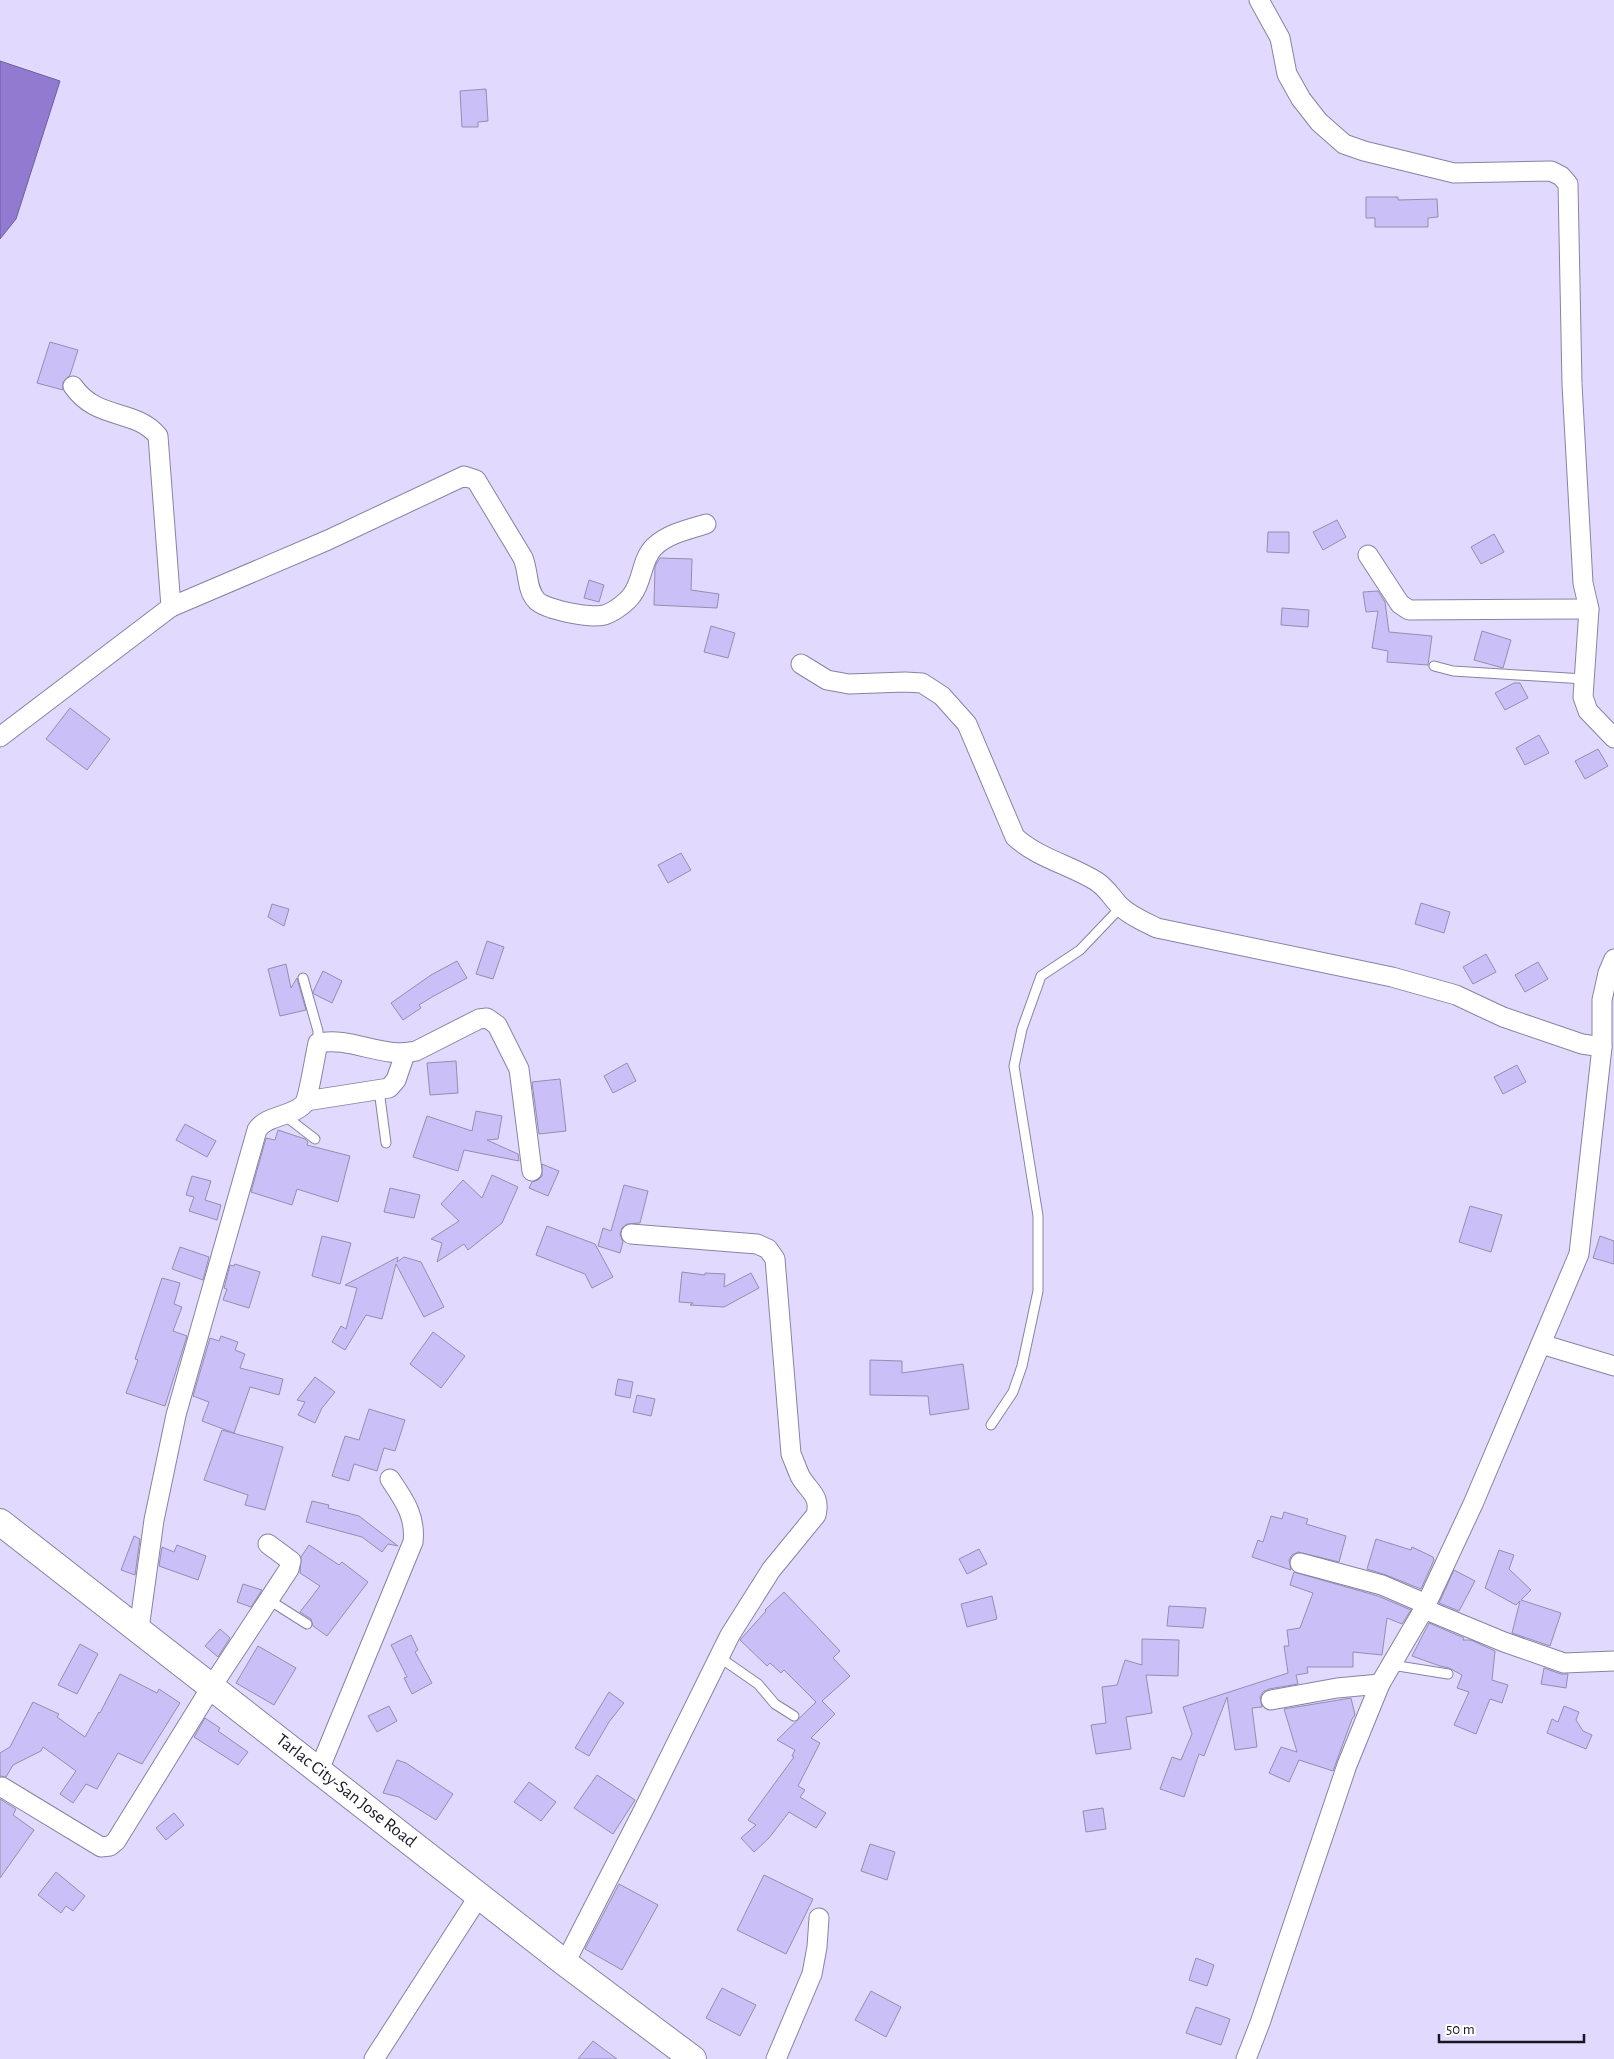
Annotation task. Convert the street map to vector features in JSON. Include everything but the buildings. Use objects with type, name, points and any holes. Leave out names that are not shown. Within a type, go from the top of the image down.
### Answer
[{"type":"main road","name":"Tarlac City-San Jose Road","points":[[0,1522],[565,1963],[693,2059]]},
{"type":"street","points":[[1259,0],[1280,38],[1287,74],[1301,100],[1319,122],[1344,144],[1454,173],[1551,171],[1561,176],[1568,184],[1572,384],[1583,583],[1589,609],[1583,697],[1588,711],[1614,738]]},
{"type":"street","points":[[73,386],[81,397],[91,405],[144,423],[158,436],[171,607]]},
{"type":"street","points":[[0,737],[171,607],[328,540],[464,476],[476,480],[519,550],[528,571],[529,588],[538,602],[551,608],[589,616],[607,615],[632,595],[640,578],[645,560],[653,547],[668,537],[706,524]]},
{"type":"street","points":[[1368,556],[1400,604],[1409,610],[1589,609]]},
{"type":"street","points":[[801,664],[827,680],[848,684],[922,683],[942,696],[967,724],[1015,837],[1026,847],[1097,882],[1109,892],[1121,907],[1138,919],[1157,928],[1392,977],[1456,995],[1503,1017],[1582,1044],[1602,1047]]},
{"type":"street","points":[[1246,2059],[1260,2023],[1347,1765],[1380,1684],[1425,1607],[1473,1504],[1579,1254],[1602,1047],[1602,1000],[1608,974],[1614,959]]},
{"type":"street","points":[[306,1101],[318,1043],[338,1041],[389,1053],[405,1054],[416,1051],[479,1018],[487,1018],[497,1025],[519,1069],[532,1171]]},
{"type":"street","points":[[139,1629],[154,1520],[179,1405],[257,1130],[263,1124],[296,1109],[306,1101],[388,1088],[393,1084],[405,1054]]},
{"type":"street","points":[[565,1963],[644,1811],[718,1656],[772,1570],[816,1515],[818,1506],[817,1498],[801,1477],[791,1454],[774,1259],[768,1250],[757,1244],[631,1234]]},
{"type":"street","points":[[1541,1344],[1614,1366]]},
{"type":"street","points":[[319,1770],[413,1542],[415,1528],[410,1511],[390,1479]]},
{"type":"street","points":[[2,1787],[101,1847],[110,1846],[116,1841],[212,1686],[289,1569],[291,1561],[268,1544]]},
{"type":"street","points":[[1300,1563],[1382,1585],[1425,1607],[1504,1642],[1564,1663],[1614,1661]]},
{"type":"street","points":[[1271,1700],[1337,1688],[1380,1684]]},
{"type":"street","points":[[374,2059],[479,1896]]},
{"type":"street","points":[[776,2059],[812,1974],[818,1947],[819,1918]]},
{"type":"lane","points":[[1434,666],[1453,671],[1584,679]]},
{"type":"lane","points":[[991,1425],[1013,1392],[1022,1366],[1038,1291],[1038,1216],[1014,1066],[1022,1029],[1041,976],[1080,950],[1121,907]]},
{"type":"lane","points":[[303,978],[318,1031],[318,1043]]},
{"type":"lane","points":[[379,1090],[386,1143]]},
{"type":"lane","points":[[284,1115],[315,1139]]},
{"type":"lane","points":[[269,1600],[307,1624]]},
{"type":"lane","points":[[718,1656],[758,1684],[774,1704],[794,1716]]},
{"type":"lane","points":[[1392,1664],[1448,1674]]},
{"type":"shaded area","points":[[0,61],[60,81],[16,219],[0,239]]}]
